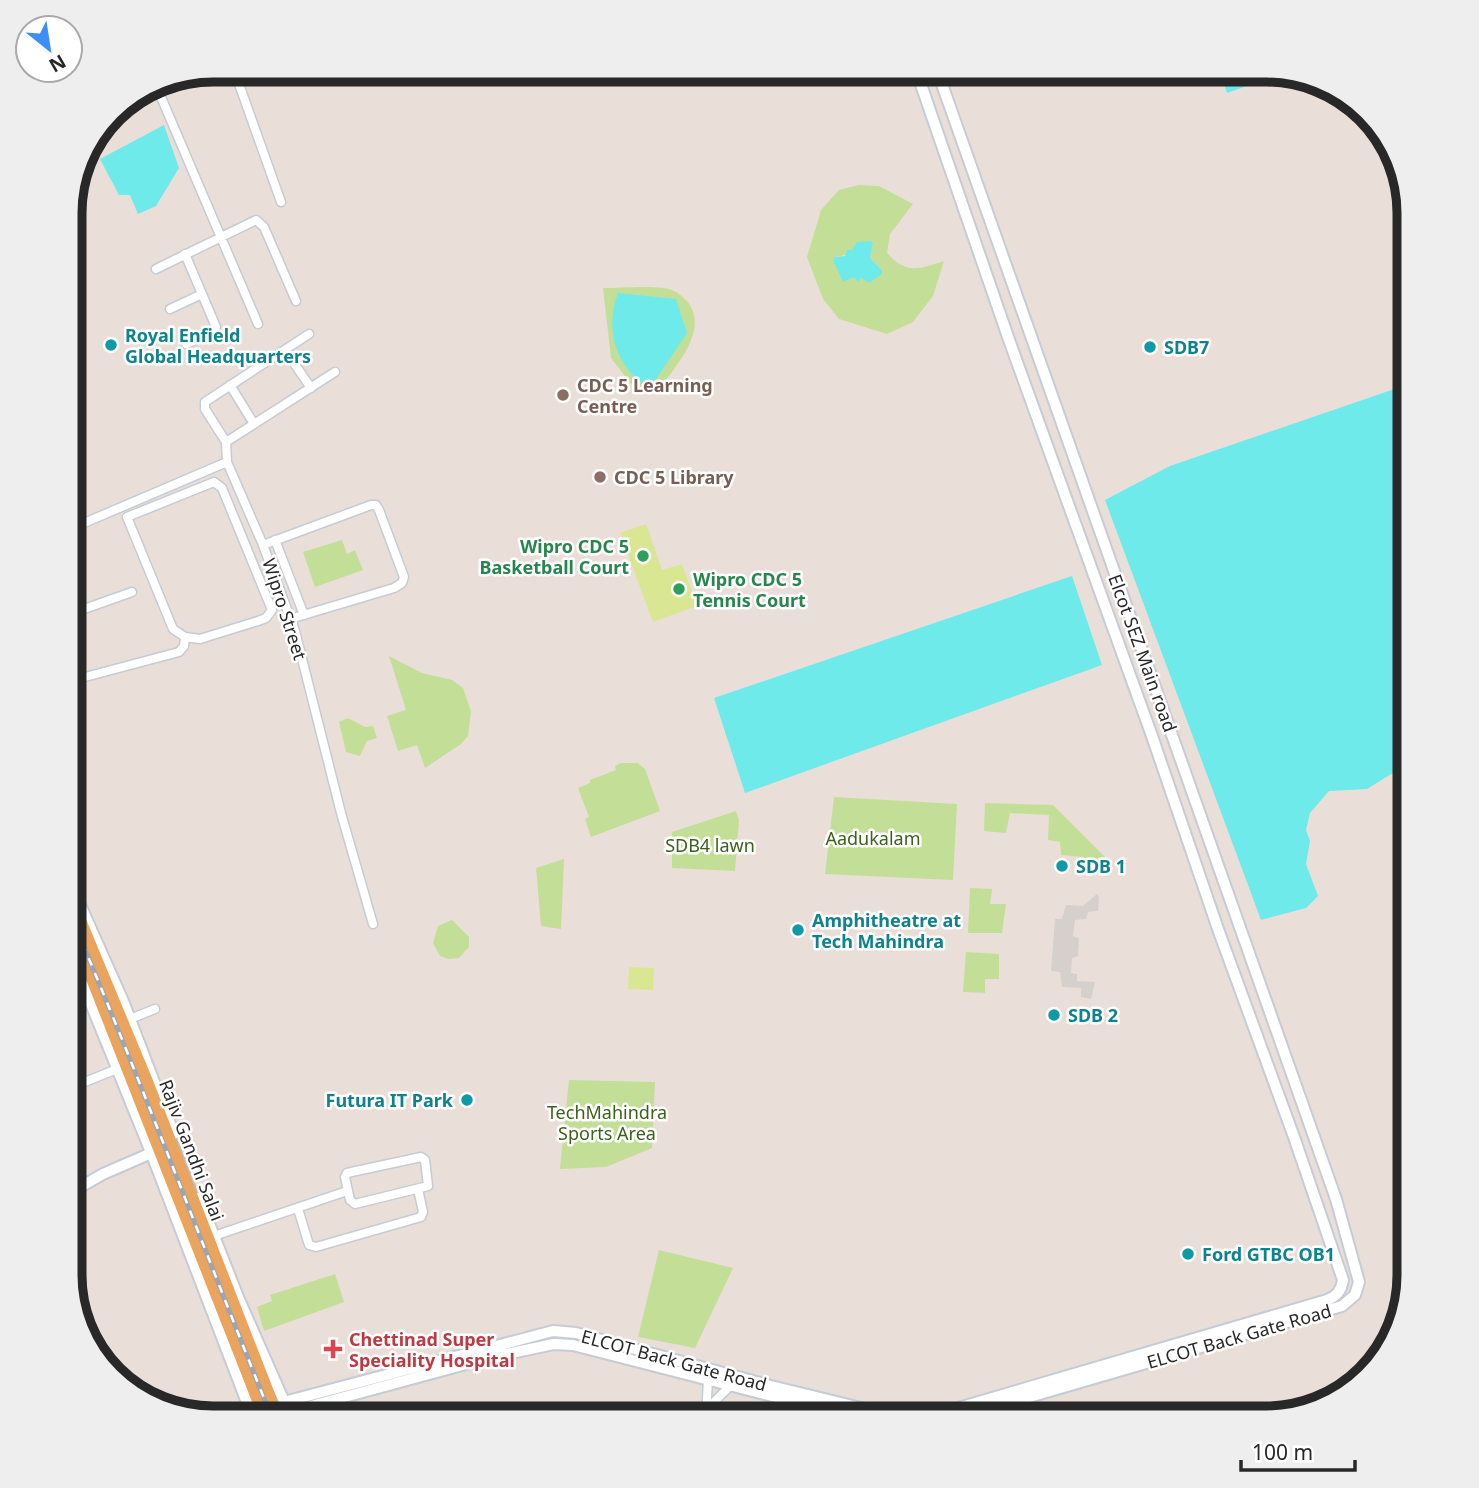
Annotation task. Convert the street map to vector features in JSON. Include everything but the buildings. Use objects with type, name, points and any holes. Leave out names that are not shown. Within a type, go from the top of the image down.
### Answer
[{"type":"main road","name":"Rajiv Gandhi Salai","points":[[82,923],[127,1021],[283,1406]]},
{"type":"main road","name":"Rajiv Gandhi Salai","points":[[82,961],[110,1027],[249,1406]]},
{"type":"main road","points":[[110,1027],[127,1021]]},
{"type":"street","points":[[239,82],[281,202]]},
{"type":"street","name":"Elcot SEZ Main road","points":[[920,83],[1336,1260]]},
{"type":"street","name":"Elcot SEZ Main road","points":[[941,83],[1336,1199],[1351,1255]]},
{"type":"street","points":[[160,94],[258,324]]},
{"type":"street","points":[[156,269],[256,220],[261,223],[296,301]]},
{"type":"street","points":[[185,254],[216,329],[186,344]]},
{"type":"street","points":[[170,309],[202,294]]},
{"type":"street","points":[[83,524],[227,462],[226,442],[204,405],[309,334]]},
{"type":"street","points":[[285,350],[311,388]]},
{"type":"street","points":[[226,442],[335,372]]},
{"type":"street","points":[[230,385],[254,424]]},
{"type":"street","name":"Wipro Street","points":[[227,462],[263,545],[290,619],[373,924]]},
{"type":"street","points":[[122,507],[173,629],[185,637],[200,639],[266,618],[272,610],[222,488],[214,482],[127,517]]},
{"type":"street","points":[[263,545],[376,505],[404,577],[402,583],[394,588],[290,619]]},
{"type":"street","points":[[1075,523],[1093,516]]},
{"type":"street","points":[[275,540],[304,615]]},
{"type":"street","points":[[83,610],[132,592]]},
{"type":"street","points":[[83,678],[179,652],[184,646],[185,637]]},
{"type":"street","points":[[82,912],[283,1406]]},
{"type":"street","points":[[82,983],[117,1069],[155,1151],[82,1186]]},
{"type":"street","points":[[127,1021],[155,1009]]},
{"type":"street","points":[[82,1083],[117,1069]]},
{"type":"street","points":[[421,1157],[425,1160],[428,1183],[425,1188],[355,1204],[348,1194],[345,1177],[347,1173],[421,1157]]},
{"type":"street","points":[[299,1212],[309,1245],[316,1247],[421,1217],[423,1212],[418,1189]]},
{"type":"street","points":[[215,1238],[348,1194]]},
{"type":"street","points":[[215,1238],[348,1194]]},
{"type":"street","points":[[1336,1260],[1351,1255]]},
{"type":"street","name":"ELCOT Back Gate Road","points":[[998,1406],[1342,1306],[1350,1301],[1358,1289],[1359,1282],[1351,1255]]},
{"type":"street","name":"ELCOT Back Gate Road","points":[[976,1406],[1327,1300],[1336,1296],[1341,1289],[1343,1280],[1336,1260]]},
{"type":"street","name":"ELCOT Back Gate Road","points":[[308,1406],[492,1357],[554,1344],[637,1355],[852,1406]]},
{"type":"street","name":"ELCOT Back Gate Road","points":[[637,1355],[708,1379],[814,1406]]},
{"type":"street","points":[[706,1406],[708,1379]]},
{"type":"street","points":[[712,1406],[732,1384]]},
{"type":"green space","points":[[859,185],[879,186],[913,204],[890,234],[887,253],[901,265],[914,268],[944,261],[933,296],[913,322],[887,334],[839,319],[823,299],[807,257],[821,210],[839,190]],"holes":[[[873,243],[870,258],[882,270],[882,274],[858,281],[835,257]]]},
{"type":"green space","points":[[603,288],[669,289],[687,301],[695,325],[692,337],[680,361],[657,393],[638,393],[611,358]]},
{"type":"green space","points":[[646,524],[662,570],[682,564],[697,606],[653,622],[620,533]]},
{"type":"green space","points":[[342,540],[347,554],[355,550],[363,570],[315,587],[303,552]]},
{"type":"green space","points":[[389,656],[422,673],[452,680],[463,688],[471,711],[468,736],[461,744],[425,768],[417,745],[398,751],[387,716],[406,710]]},
{"type":"green space","points":[[348,718],[365,727],[373,726],[377,738],[367,741],[360,756],[346,752],[339,722]]},
{"type":"green space","points":[[621,763],[638,763],[645,769],[660,811],[591,837],[585,819],[589,817],[578,788],[616,770],[615,766]]},
{"type":"green space","name":"Aadukalam","points":[[834,797],[957,804],[953,880],[825,874]]},
{"type":"green space","points":[[985,803],[1053,805],[1105,857],[1105,865],[1098,866],[1096,874],[1082,874],[1082,857],[1061,855],[1060,842],[1048,840],[1049,815],[1010,813],[1006,833],[984,831]]},
{"type":"green space","name":"SDB4 lawn","points":[[736,811],[739,820],[735,871],[672,868],[672,832]]},
{"type":"green space","points":[[564,859],[561,929],[541,926],[536,868]]},
{"type":"green space","points":[[970,888],[992,889],[990,904],[1006,904],[1002,933],[968,933]]},
{"type":"green space","points":[[452,920],[469,937],[469,947],[459,958],[448,959],[440,956],[433,943],[438,926]]},
{"type":"green space","points":[[966,952],[999,954],[999,979],[985,979],[985,993],[963,992]]},
{"type":"green space","points":[[629,967],[654,968],[653,990],[628,989]]},
{"type":"green space","name":"TechMahindra Sports Area","points":[[569,1080],[655,1082],[652,1148],[606,1167],[560,1169]]},
{"type":"green space","points":[[659,1250],[733,1268],[695,1348],[638,1337]]},
{"type":"green space","points":[[335,1274],[344,1302],[264,1331],[257,1307],[272,1301],[270,1295]]},
{"type":"shaded area","points":[[1097,894],[1098,911],[1088,912],[1086,919],[1075,920],[1073,936],[1079,938],[1078,956],[1072,958],[1071,973],[1077,974],[1077,981],[1095,982],[1091,999],[1081,997],[1081,988],[1062,987],[1060,972],[1051,971],[1055,919],[1062,919],[1066,905],[1083,906]]},
{"type":"water","points":[[1224,83],[1256,83],[1227,93]]},
{"type":"water","points":[[164,125],[179,168],[156,206],[138,214],[130,195],[119,195],[100,159]]},
{"type":"water","points":[[857,242],[873,243],[870,258],[882,270],[882,274],[869,283],[861,278],[858,282],[854,277],[843,282],[833,260],[835,257],[845,256],[847,250],[852,250]]},
{"type":"water","points":[[618,293],[676,299],[687,333],[650,388],[629,370],[616,347],[612,320]]},
{"type":"water","points":[[1397,388],[1397,770],[1367,789],[1329,791],[1310,813],[1306,830],[1310,841],[1306,864],[1318,896],[1306,908],[1261,920],[1105,500],[1170,466]]},
{"type":"water","points":[[1072,576],[1102,665],[745,793],[714,698]]},
{"type":"railway","points":[[82,944],[267,1406]]},
{"type":"place","name":"Royal Enfield Global Headquarters","points":[[111,345]]},
{"type":"place","name":"SDB7","points":[[1150,347]]},
{"type":"place","name":"CDC 5 Learning Centre","points":[[563,395]]},
{"type":"place","name":"CDC 5 Library","points":[[600,477]]},
{"type":"place","name":"Wipro CDC 5 Basketball Court","points":[[643,556]]},
{"type":"place","name":"Wipro CDC 5 Tennis Court","points":[[679,589]]},
{"type":"place","name":"SDB 1","points":[[1062,866]]},
{"type":"place","name":"Amphitheatre at Tech Mahindra","points":[[798,930]]},
{"type":"place","name":"SDB 2","points":[[1054,1015]]},
{"type":"place","name":"Futura IT Park","points":[[467,1100]]},
{"type":"place","name":"Ford GTBC OB1","points":[[1188,1254]]},
{"type":"place","name":"Chettinad Super Speciality Hospital","points":[[333,1349]]}]
